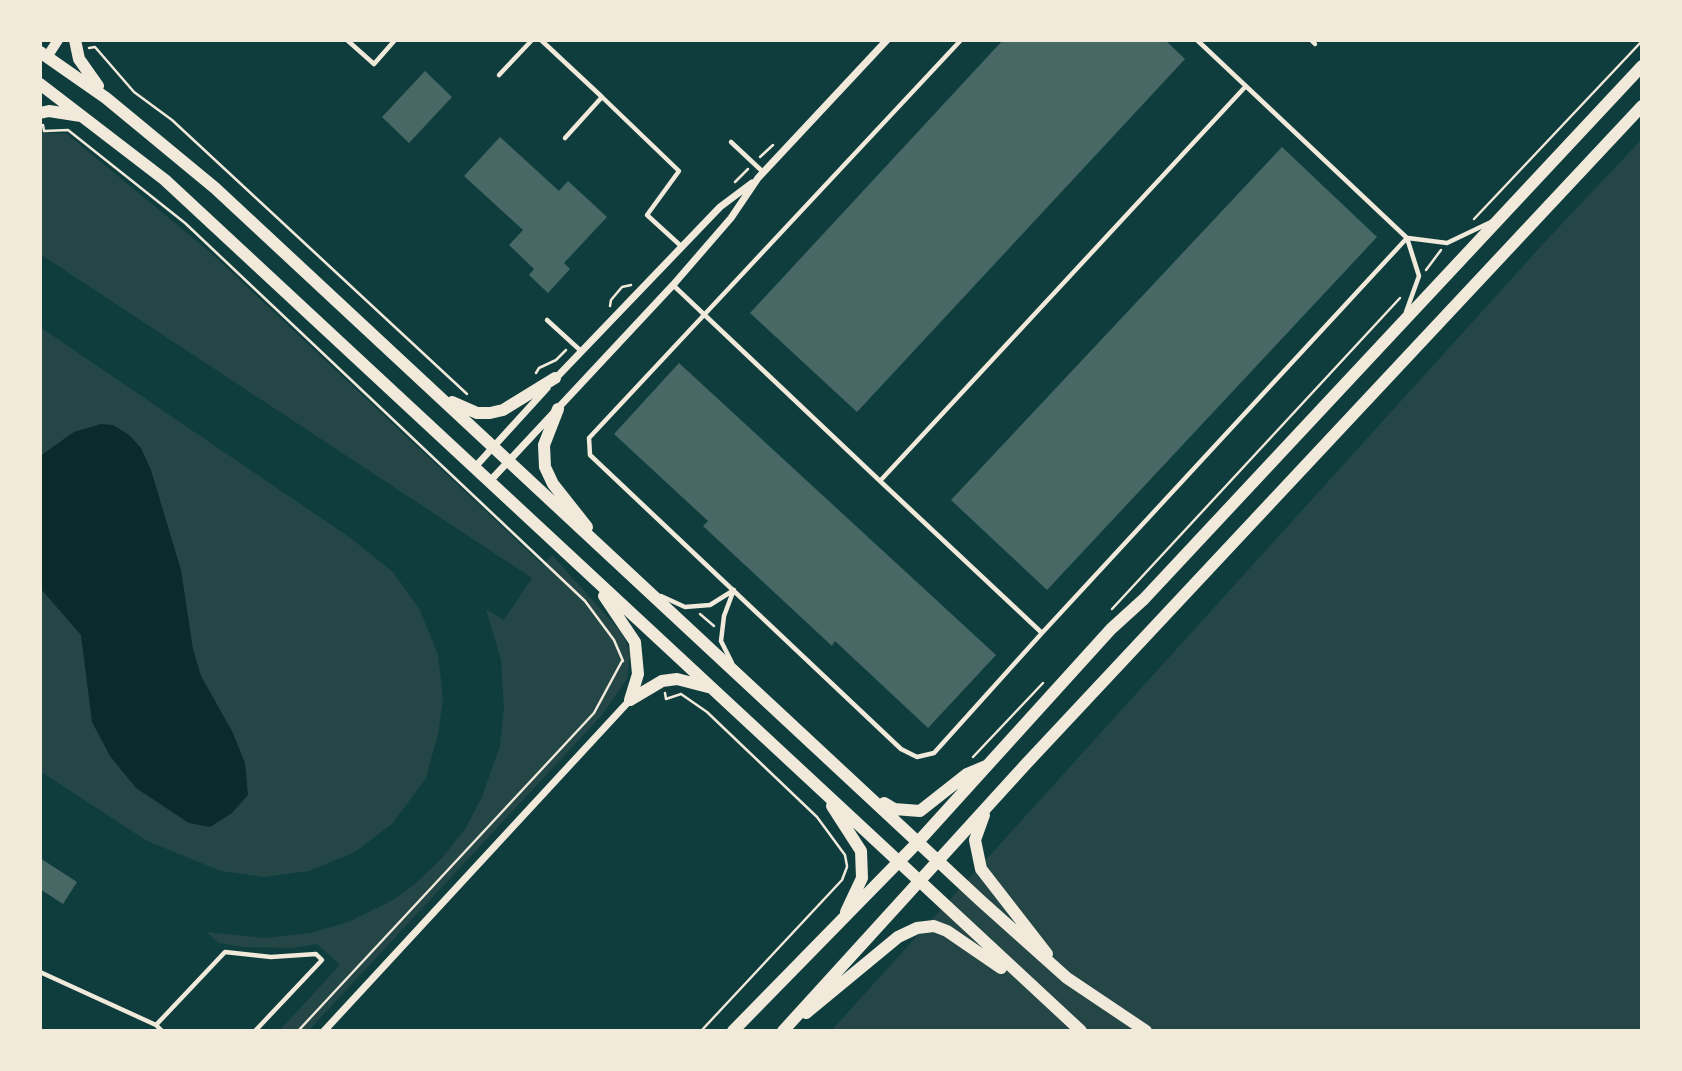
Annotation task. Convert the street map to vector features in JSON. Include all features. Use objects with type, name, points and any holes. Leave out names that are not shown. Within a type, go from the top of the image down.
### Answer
[{"type":"main road","points":[[75,45],[85,70],[106,98]]},
{"type":"main road","points":[[43,59],[106,98],[215,188],[1056,968],[1146,1031]]},
{"type":"main road","points":[[733,1031],[918,842],[1111,629],[1144,599],[1642,66]]},
{"type":"main road","points":[[40,84],[87,117],[165,180],[919,880],[1043,999],[1081,1031]]},
{"type":"main road","points":[[783,1031],[919,880],[1642,106]]},
{"type":"main road","points":[[40,114],[49,111],[87,117]]},
{"type":"main road","points":[[437,394],[463,408],[490,413],[503,410],[555,378]]},
{"type":"main road","points":[[558,409],[544,445],[545,467],[553,484],[581,518],[598,545]]},
{"type":"main road","points":[[582,567],[627,626],[638,661],[638,674],[631,700]]},
{"type":"main road","points":[[631,700],[662,681],[677,679],[714,689]]},
{"type":"main road","points":[[863,791],[894,809],[920,811],[967,774],[989,765]]},
{"type":"main road","points":[[820,788],[862,851],[862,877],[841,922]]},
{"type":"main road","points":[[991,803],[975,841],[981,869],[1033,933],[1056,968]]},
{"type":"main road","points":[[783,1031],[882,949],[917,928],[934,926],[947,930],[1043,999]]},
{"type":"street","points":[[43,59],[58,40]]},
{"type":"street","points":[[475,467],[581,351],[720,207],[761,175],[887,40]]},
{"type":"street","points":[[490,481],[673,285],[732,218],[761,175]]},
{"type":"street","points":[[324,1031],[631,700]]},
{"type":"lane","points":[[347,40],[374,64],[395,40]]},
{"type":"lane","points":[[499,75],[532,40]]},
{"type":"lane","points":[[541,40],[679,171],[647,215],[682,247]]},
{"type":"lane","points":[[961,40],[589,438],[590,455],[901,748],[917,757],[934,753],[1407,238]]},
{"type":"lane","points":[[1197,40],[1407,238],[1419,276],[1415,294],[1396,330]]},
{"type":"lane","points":[[880,481],[1246,86]]},
{"type":"lane","points":[[565,138],[602,97]]},
{"type":"lane","points":[[731,142],[754,163],[761,175]]},
{"type":"lane","points":[[1407,238],[1447,243],[1500,219]]},
{"type":"lane","points":[[673,285],[1042,633]]},
{"type":"lane","points":[[547,320],[581,351]]},
{"type":"lane","points":[[649,591],[685,607],[709,605],[734,590]]},
{"type":"lane","points":[[734,590],[724,616],[721,641],[737,674]]},
{"type":"lane","points":[[156,1025],[225,952],[271,957],[316,954],[322,960],[256,1031]]},
{"type":"lane","points":[[40,972],[156,1025],[162,1031]]},
{"type":"path","points":[[1468,224],[1642,41]]},
{"type":"path","points":[[75,45],[95,47],[134,92],[172,120],[468,394]]},
{"type":"path","points":[[40,114],[44,131],[68,130],[185,223],[585,601],[614,640],[622,661],[594,713],[298,1031]]},
{"type":"path","points":[[734,182],[782,136]]},
{"type":"path","points":[[1419,276],[1447,243]]},
{"type":"path","points":[[601,315],[622,287],[630,285],[639,276]]},
{"type":"path","points":[[1111,610],[1404,294]]},
{"type":"path","points":[[534,377],[539,368],[556,360],[573,344]]},
{"type":"path","points":[[700,614],[715,627]]},
{"type":"path","points":[[622,661],[638,661]]},
{"type":"path","points":[[964,764],[1048,678]]},
{"type":"path","points":[[666,694],[666,699],[681,694],[725,729],[817,817],[845,855],[847,866],[842,880],[701,1031]]},
{"type":"path","points":[[847,866],[855,865]]},
{"type":"shaded area","points":[[40,132],[67,134],[210,252],[543,565],[552,555],[622,633],[630,653],[627,679],[602,715],[308,1031],[279,1031],[340,965],[317,944],[292,948],[242,947],[219,943],[206,932],[265,938],[310,933],[348,922],[393,900],[414,885],[442,858],[465,829],[481,799],[500,746],[504,708],[501,660],[486,609],[504,620],[532,578],[40,254]]},
{"type":"shaded area","points":[[1642,139],[1642,1031],[831,1031],[1543,244]]},
{"type":"shaded area","points":[[40,327],[349,537],[393,572],[420,610],[438,655],[443,698],[438,734],[426,778],[393,823],[355,852],[309,871],[264,877],[221,871],[147,841],[40,771]]},
{"type":"shaded area","points":[[101,424],[113,425],[129,435],[141,448],[151,470],[181,570],[193,649],[201,676],[232,731],[245,763],[248,795],[232,813],[210,827],[189,823],[136,788],[110,756],[92,722],[81,635],[40,588],[40,456],[74,432]]},
{"type":"building","points":[[1003,40],[1165,40],[1185,59],[857,412],[750,313]]},
{"type":"building","points":[[425,71],[452,97],[409,143],[382,117]]},
{"type":"building","points":[[500,137],[559,191],[568,181],[607,217],[564,263],[570,269],[548,293],[529,275],[534,269],[509,245],[523,230],[464,176]]},
{"type":"building","points":[[1282,147],[1377,237],[1047,590],[951,500]]},
{"type":"building","points":[[679,363],[996,655],[928,728],[835,641],[832,646],[703,526],[708,521],[614,434]]},
{"type":"building","points":[[40,858],[77,882],[63,904],[40,889]]}]
